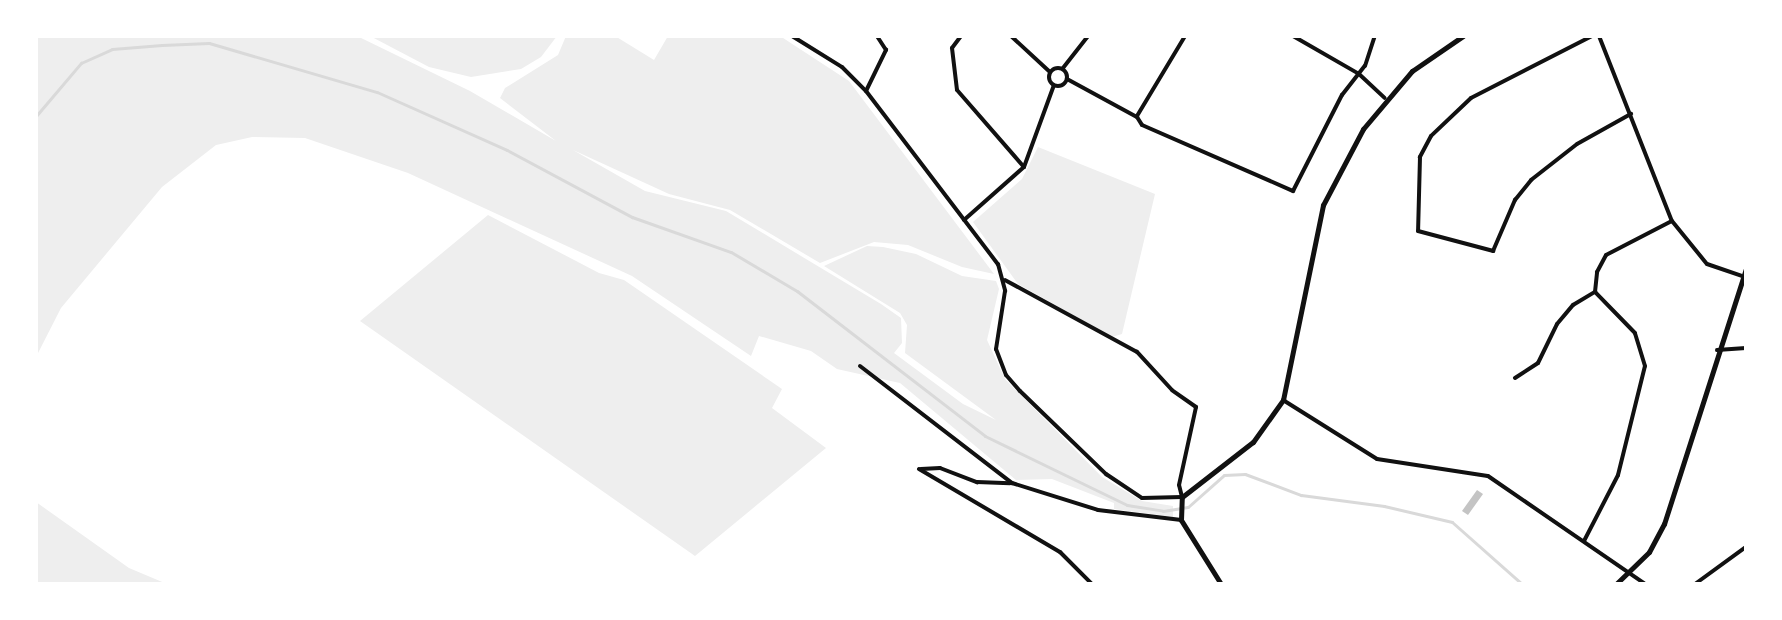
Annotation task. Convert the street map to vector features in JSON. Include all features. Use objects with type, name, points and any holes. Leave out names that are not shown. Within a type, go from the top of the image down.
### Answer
[{"type":"main road","points":[[1221,584],[1181,518],[1182,500],[1253,442],[1283,400],[1323,205],[1385,98],[1412,71],[1463,36]]},
{"type":"main road","points":[[1616,584],[1649,552],[1664,524],[1717,350],[1746,268]]},
{"type":"street","points":[[792,36],[842,67],[866,91],[964,220],[1005,280],[1137,352],[1172,390],[1196,407],[1179,485],[1182,500],[1142,498],[1106,474],[1006,375],[995,335],[1005,280]]},
{"type":"street","points":[[866,91],[886,50],[877,36]]},
{"type":"street","points":[[961,36],[952,48],[957,90],[1024,167]]},
{"type":"street","points":[[964,220],[1024,167],[1054,85],[1050,72],[1011,36]]},
{"type":"street","points":[[1050,72],[1063,68],[1088,36]]},
{"type":"street","points":[[1137,117],[1185,36]]},
{"type":"street","points":[[1293,36],[1359,74],[1385,98]]},
{"type":"street","points":[[1063,68],[1067,79],[1137,117],[1142,125],[1293,191],[1342,95],[1359,74],[1375,36]]},
{"type":"street","points":[[1592,36],[1471,98],[1431,136],[1420,157],[1418,231],[1493,251],[1515,200],[1531,180],[1577,144],[1631,114]]},
{"type":"street","points":[[1599,36],[1672,221],[1707,264],[1741,276]]},
{"type":"street","points":[[1054,85],[1067,79]]},
{"type":"street","points":[[1595,292],[1597,272],[1606,255],[1672,221]]},
{"type":"street","points":[[1584,541],[1618,475],[1645,366],[1635,333],[1595,292]]},
{"type":"street","points":[[1515,378],[1538,363],[1557,324],[1573,305],[1595,292]]},
{"type":"street","points":[[1717,350],[1746,348]]},
{"type":"street","points":[[860,366],[1012,483]]},
{"type":"street","points":[[1283,400],[1377,459],[1488,476],[1645,584]]},
{"type":"street","points":[[1092,584],[1060,552],[919,469],[940,468],[977,482],[1012,483],[1098,510],[1181,518]]},
{"type":"street","points":[[1695,584],[1746,547]]},
{"type":"shaded area","points":[[36,36],[357,36],[470,91],[556,141],[500,98],[505,88],[558,55],[566,36],[615,36],[654,60],[668,36],[780,36],[849,81],[994,274],[962,267],[908,245],[874,242],[820,263],[730,210],[669,194],[573,150],[645,191],[726,211],[881,304],[901,318],[902,343],[894,353],[963,404],[996,420],[905,353],[907,325],[900,313],[824,266],[867,246],[883,247],[916,254],[962,276],[996,281],[999,289],[987,340],[1005,379],[1102,477],[1142,501],[1173,506],[1173,517],[1114,509],[1114,503],[1052,479],[1016,480],[900,383],[837,369],[811,351],[759,336],[751,356],[632,276],[408,173],[305,138],[252,137],[216,145],[162,187],[61,308],[36,357]]},
{"type":"shaded area","points":[[370,36],[557,36],[541,57],[521,69],[471,77],[429,67]]},
{"type":"shaded area","points":[[1038,147],[1155,194],[1122,334],[1112,337],[1018,284],[973,222],[1022,179]]},
{"type":"shaded area","points":[[488,215],[599,273],[624,280],[782,389],[772,408],[826,448],[695,556],[360,321]]},
{"type":"shaded area","points":[[36,502],[129,568],[167,584],[36,584]]},
{"type":"building","points":[[1477,490],[1483,494],[1468,515],[1462,511]]},
{"type":"waterway","points":[[36,116],[81,63],[112,49],[162,45],[209,43],[377,92],[507,150],[632,217],[731,252],[797,291],[985,436],[1127,505],[1163,511],[1188,507],[1224,475],[1245,474],[1301,495],[1384,506],[1452,522],[1522,584]]}]
